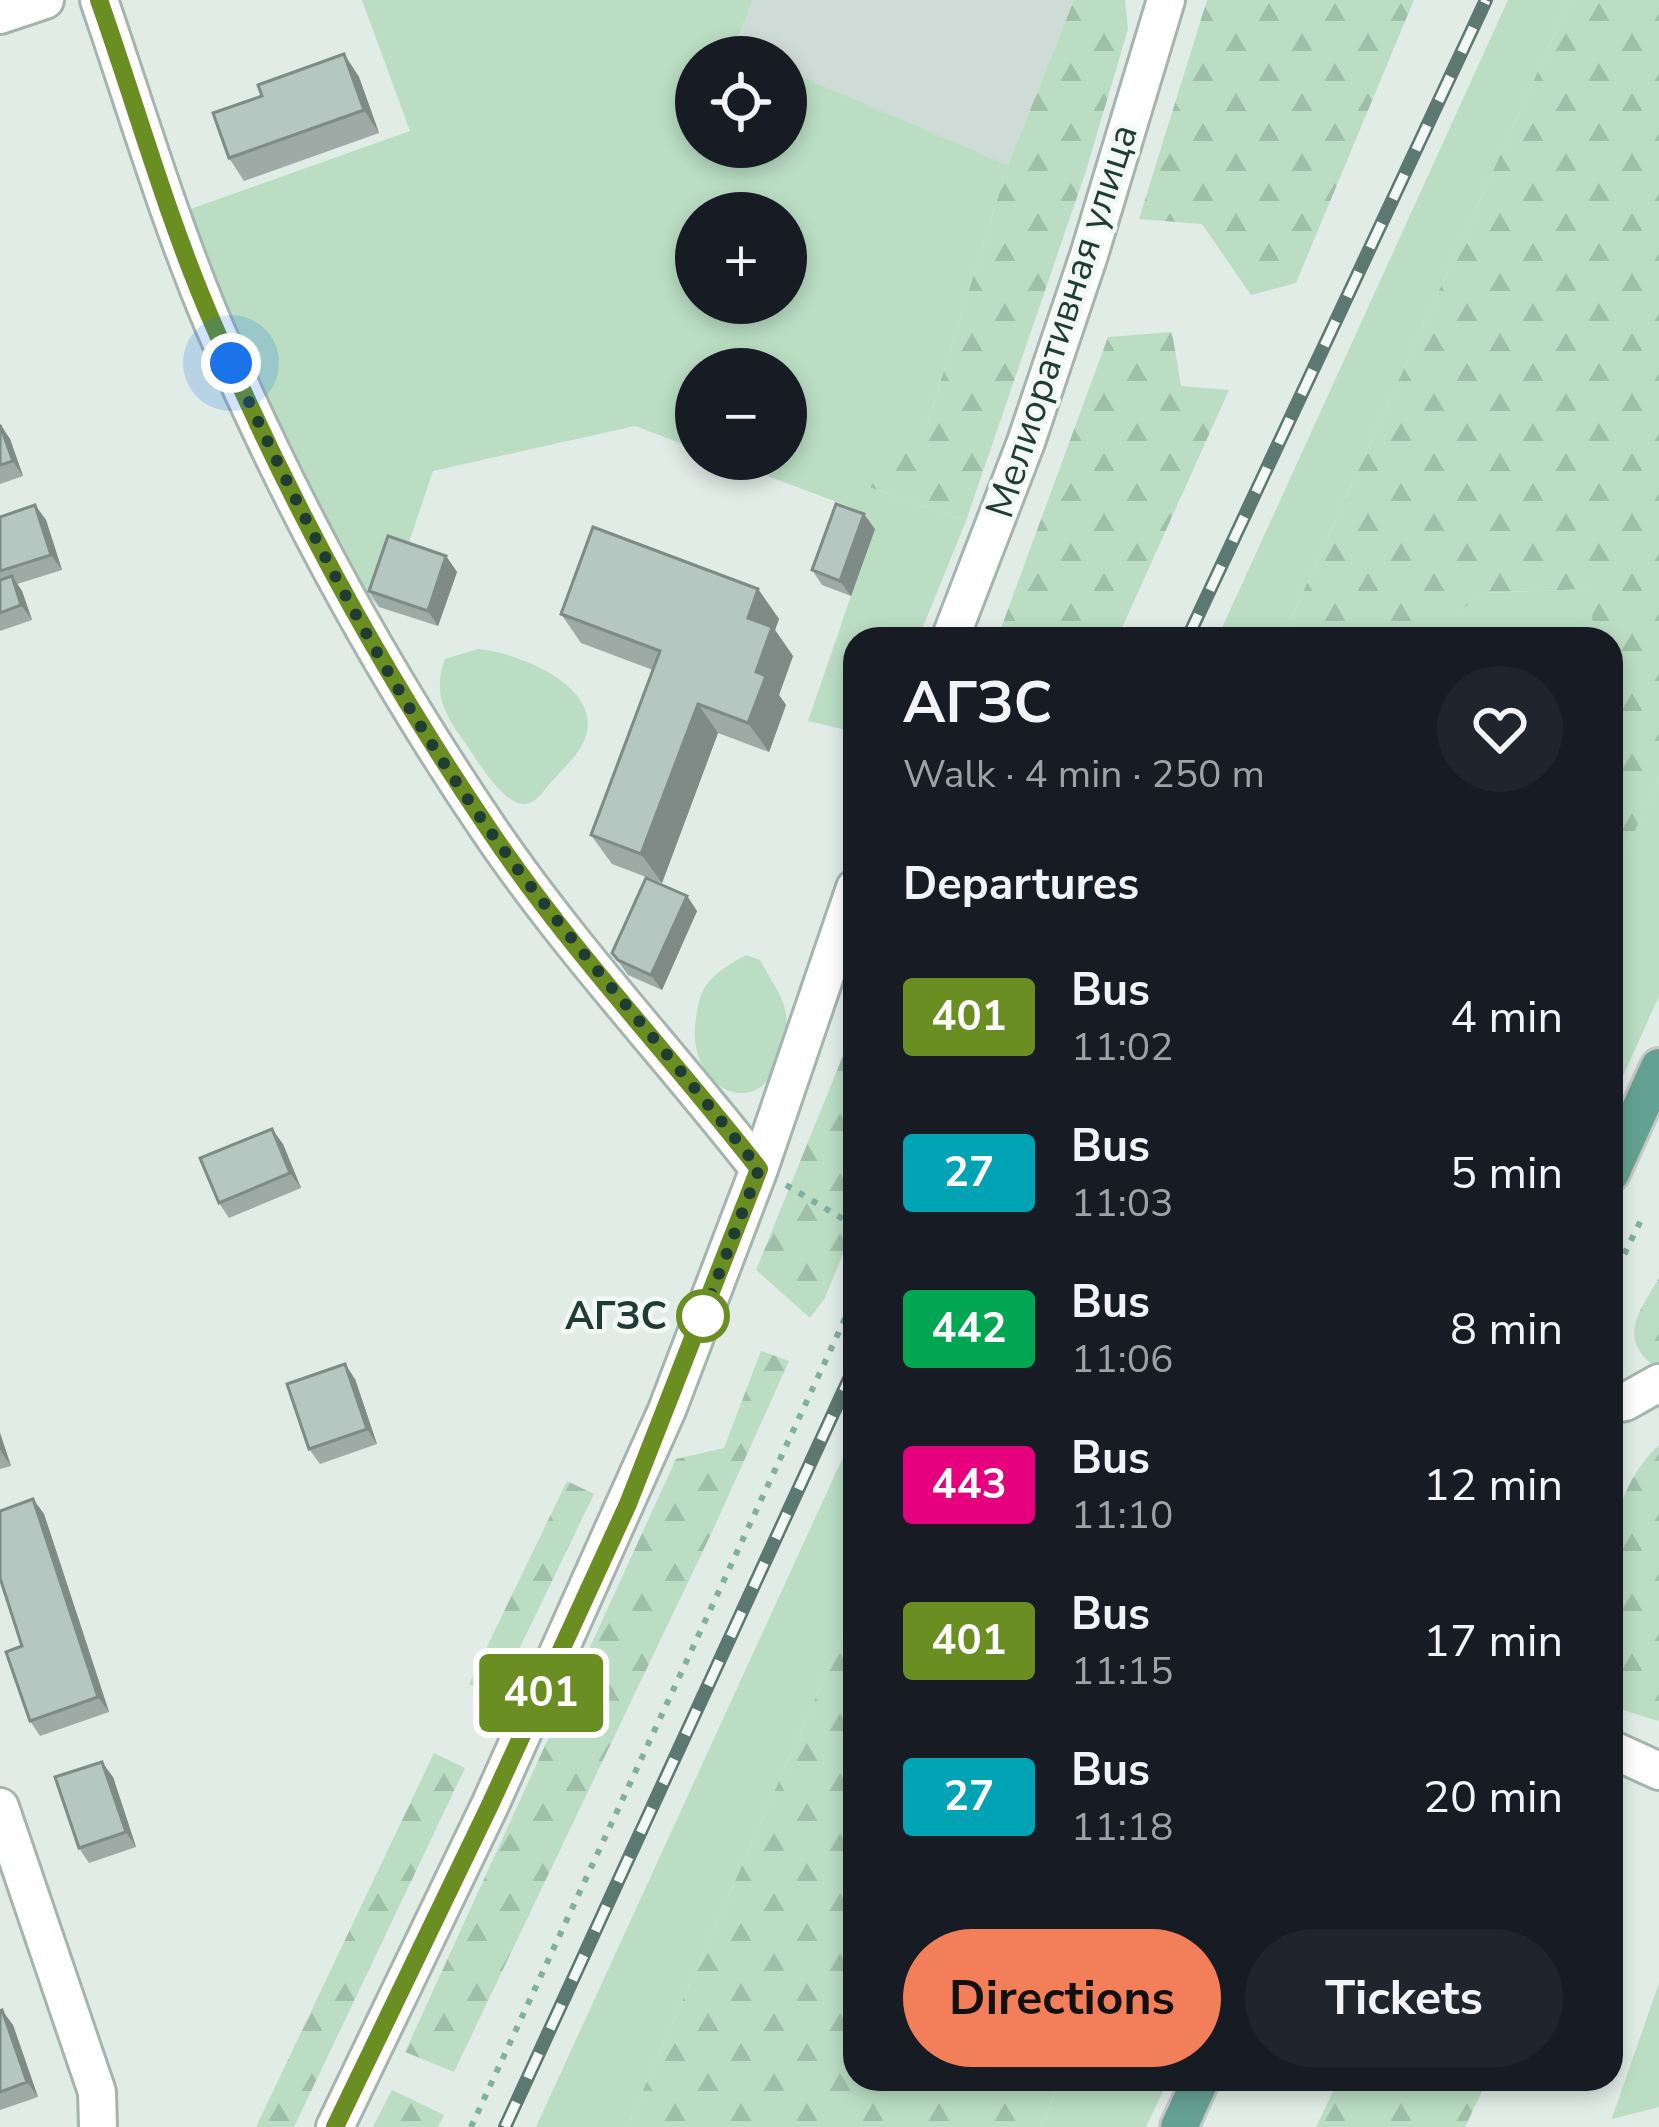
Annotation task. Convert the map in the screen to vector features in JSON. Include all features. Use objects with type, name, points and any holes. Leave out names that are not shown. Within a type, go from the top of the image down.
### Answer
[{"type":"main road","points":[[1623,1146],[1659,1067]]},
{"type":"main road","points":[[1179,2127],[1196,2091]]},
{"type":"street","points":[[0,15],[46,0]]},
{"type":"street","points":[[99,0],[213,324],[285,481],[374,646],[488,828],[530,886],[759,1169]]},
{"type":"street","name":"Мелиоративная улица","points":[[955,627],[1033,421],[1089,255],[1166,0]]},
{"type":"street","points":[[335,2127],[587,1593],[667,1410],[759,1169],[843,923]]},
{"type":"street","points":[[1623,1400],[1659,1383]]},
{"type":"street","points":[[1623,1755],[1659,1772]]},
{"type":"street","points":[[0,1807],[98,2092],[98,2127]]},
{"type":"path","points":[[759,1169],[843,1219]]},
{"type":"path","points":[[1623,1257],[1644,1214]]},
{"type":"path","points":[[471,2127],[843,1323]]},
{"type":"shaded area","points":[[753,0],[1074,0],[1008,165],[807,79],[807,36],[739,36]]},
{"type":"green space","points":[[362,0],[753,0],[738,36],[675,36],[675,168],[807,168],[807,79],[1008,165],[922,441],[866,486],[966,521],[923,627],[843,627],[843,729],[808,721],[874,529],[847,519],[850,507],[779,480],[807,480],[807,348],[675,348],[675,441],[635,426],[433,471],[405,554],[379,607],[355,581],[254,393],[247,353],[188,210],[410,131]]},
{"type":"green space","points":[[1074,0],[1125,0],[1128,29],[1086,171],[966,521],[866,486],[887,429],[922,441],[1008,165]]},
{"type":"green space","points":[[1207,0],[1414,0],[1296,283],[1251,295],[1202,224],[1139,219]]},
{"type":"green space","points":[[1508,0],[1570,0],[1287,627],[1222,627]]},
{"type":"green space","points":[[1570,0],[1659,0],[1659,780],[1623,856],[1623,627],[1593,627],[1588,589],[1483,593],[1440,627],[1287,627]]},
{"type":"green space","points":[[1172,332],[1181,386],[1229,390],[1122,627],[1001,627],[1108,337]]},
{"type":"green space","points":[[1589,589],[1594,627],[1439,627],[1483,593]]},
{"type":"green space","points":[[478,649],[516,658],[558,678],[585,708],[588,727],[581,747],[531,802],[514,801],[498,788],[443,704],[440,683],[445,659]]},
{"type":"green space","points":[[1659,780],[1659,996],[1623,1076],[1623,856]]},
{"type":"green space","points":[[746,955],[760,960],[775,985],[787,1027],[770,1078],[756,1090],[741,1093],[712,1079],[695,1042],[701,995],[708,983]]},
{"type":"green space","points":[[843,1056],[843,1254],[825,1298],[810,1318],[756,1270]]},
{"type":"green space","points":[[1659,1278],[1659,1365],[1654,1366],[1636,1345],[1634,1334],[1639,1313]]},
{"type":"green space","points":[[761,1351],[789,1361],[454,2072],[405,2052],[676,1459],[724,1448]]},
{"type":"green space","points":[[1659,1445],[1658,1721],[1623,1710],[1623,1499],[1637,1471]]},
{"type":"green space","points":[[843,1457],[843,1635],[627,2127],[536,2127]]},
{"type":"green space","points":[[567,1481],[594,1494],[496,1697],[469,1684]]},
{"type":"green space","points":[[843,1635],[843,2091],[1056,2091],[1041,2127],[627,2127]]},
{"type":"green space","points":[[434,1753],[465,1768],[294,2127],[256,2127]]},
{"type":"green space","points":[[1659,1983],[1659,2107],[1612,2119]]},
{"type":"green space","points":[[392,2090],[444,2115],[438,2127],[373,2127]]},
{"type":"green space","points":[[1056,2091],[1163,2091],[1146,2127],[1041,2127]]},
{"type":"green space","points":[[1333,2091],[1482,2091],[1465,2127],[1316,2127]]},
{"type":"building","points":[[344,54],[364,110],[229,158],[213,113],[262,96],[258,85]]},
{"type":"building","points":[[0,425],[13,461],[0,465]]},
{"type":"building","points":[[836,504],[864,514],[840,581],[812,570]]},
{"type":"building","points":[[35,505],[51,555],[0,571],[0,517]]},
{"type":"building","points":[[593,527],[758,589],[748,618],[772,627],[756,672],[766,676],[748,723],[698,704],[641,854],[591,835],[660,651],[561,614]]},
{"type":"building","points":[[388,536],[446,556],[428,611],[369,591]]},
{"type":"building","points":[[12,576],[21,605],[0,613],[0,580]]},
{"type":"building","points":[[646,878],[687,896],[651,975],[612,953]]},
{"type":"building","points":[[272,1129],[290,1173],[219,1203],[200,1158]]},
{"type":"building","points":[[345,1364],[367,1429],[309,1449],[287,1384]]},
{"type":"building","points":[[33,1499],[98,1697],[30,1721],[6,1652],[22,1646],[0,1578],[0,1511]]},
{"type":"building","points":[[102,1762],[126,1832],[79,1848],[55,1777]]},
{"type":"building","points":[[0,2011],[27,2082],[0,2092]]},
{"type":"railway","points":[[1193,627],[1486,0]]},
{"type":"railway","points":[[505,2127],[843,1392]]},
{"type":"bus line","name":"401","points":[[99,0],[213,324],[285,481],[374,646],[488,828],[530,886],[759,1169],[628,1504],[335,2127]]},
{"type":"place","name":"АГЗС","points":[[703,1316]]},
{"type":"route","points":[[231,363],[285,481],[374,646],[488,828],[759,1169],[697,1331],[703,1316]]}]
